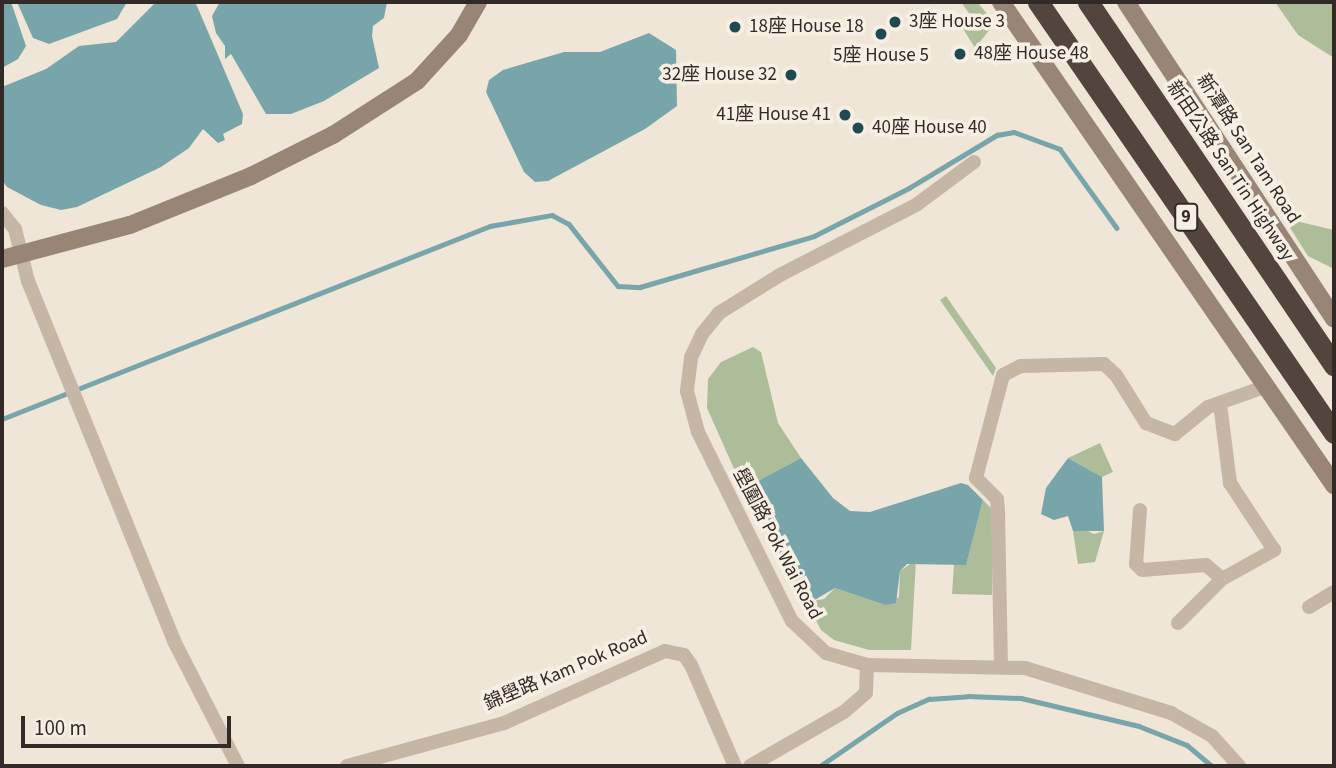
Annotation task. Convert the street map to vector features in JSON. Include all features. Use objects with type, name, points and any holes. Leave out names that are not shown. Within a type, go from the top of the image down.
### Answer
[{"type":"highway","name":"9","points":[[1038,2],[1334,433]]},
{"type":"highway","name":"新田公路 San Tin Highway","points":[[1088,2],[1334,365]]},
{"type":"street","points":[[2,260],[130,225],[251,176],[333,135],[417,80],[459,35],[478,2]]},
{"type":"street","points":[[1001,2],[1334,485]]},
{"type":"street","name":"新潭路 San Tam Road","points":[[1126,2],[1334,319]]},
{"type":"street","name":"壆圍路 Pok Wai Road","points":[[974,162],[883,225],[748,292],[719,313],[691,358],[687,391],[698,432],[792,621],[826,653],[867,664],[1026,668],[1171,713],[1212,736],[1239,766]]},
{"type":"street","points":[[2,213],[15,229],[28,281],[174,641],[238,766]]},
{"type":"street","points":[[1001,667],[997,499],[975,478],[1003,375],[1021,366],[1104,364],[1116,375],[1146,423],[1163,433],[1185,430],[1201,411],[1267,386]]},
{"type":"street","points":[[1178,623],[1222,579],[1274,551],[1230,483],[1220,404]]},
{"type":"street","points":[[1140,510],[1136,564],[1142,570],[1206,565],[1222,579]]},
{"type":"street","points":[[1309,607],[1334,592]]},
{"type":"street","name":"錦壆路 Kam Pok Road","points":[[347,766],[505,723],[665,651],[684,655],[691,665],[734,766]]},
{"type":"street","points":[[750,766],[844,712],[866,694],[867,664]]},
{"type":"green space","points":[[961,2],[977,2],[995,23],[975,48],[962,27],[975,22]]},
{"type":"green space","points":[[1275,2],[1334,2],[1334,58],[1298,35]]},
{"type":"green space","points":[[1300,222],[1334,230],[1334,269],[1308,256],[1287,223]]},
{"type":"green space","points":[[946,296],[996,368],[993,376],[940,300]]},
{"type":"green space","points":[[753,347],[761,352],[778,423],[801,458],[743,489],[707,408],[708,379],[721,362]]},
{"type":"green space","points":[[1100,443],[1113,472],[1102,477],[1068,458]]},
{"type":"green space","points":[[983,500],[993,510],[992,595],[952,594],[954,564],[966,564]]},
{"type":"green space","points":[[1084,529],[1094,534],[1104,531],[1095,562],[1078,564],[1073,531]]},
{"type":"green space","points":[[916,560],[911,650],[869,650],[834,640],[821,630],[801,592],[813,601],[824,599],[835,588],[885,605],[899,597],[900,571]]},
{"type":"water","points":[[2,2],[11,2],[26,46],[18,59],[2,68]]},
{"type":"water","points":[[17,2],[127,2],[117,19],[49,44],[33,38]]},
{"type":"water","points":[[156,2],[194,2],[197,6],[243,114],[242,124],[223,134],[225,140],[218,143],[203,129],[189,148],[161,167],[77,207],[61,210],[41,205],[7,187],[2,180],[2,87],[46,69],[79,46],[116,42]]},
{"type":"water","points":[[220,2],[387,2],[384,18],[373,26],[372,36],[379,68],[324,101],[291,114],[266,114],[231,54],[225,59],[225,46],[216,33],[212,16]]},
{"type":"water","points":[[649,33],[676,50],[677,106],[645,129],[548,181],[535,182],[524,172],[486,92],[489,80],[503,70],[564,52],[600,52]]},
{"type":"water","points":[[801,458],[833,498],[850,511],[870,512],[961,483],[968,485],[983,500],[966,565],[907,564],[900,571],[896,603],[885,605],[835,588],[813,601],[801,592],[743,489]]},
{"type":"water","points":[[1068,458],[1102,477],[1104,531],[1073,531],[1068,516],[1054,520],[1041,514],[1046,488]]},
{"type":"waterway","points":[[2,419],[490,226],[552,215],[569,224],[618,286],[640,287],[814,236],[909,188],[997,135],[1014,132],[1060,149],[1117,228]]},
{"type":"waterway","points":[[820,766],[897,713],[929,699],[968,696],[1021,698],[1139,726],[1187,745],[1212,766]]},
{"type":"place","name":"3座 House 3","points":[[895,22]]},
{"type":"place","name":"18座 House 18","points":[[735,27]]},
{"type":"place","name":"5座 House 5","points":[[881,34]]},
{"type":"place","name":"48座 House 48","points":[[960,54]]},
{"type":"place","name":"32座 House 32","points":[[791,75]]},
{"type":"place","name":"41座 House 41","points":[[845,115]]},
{"type":"place","name":"40座 House 40","points":[[858,128]]}]
